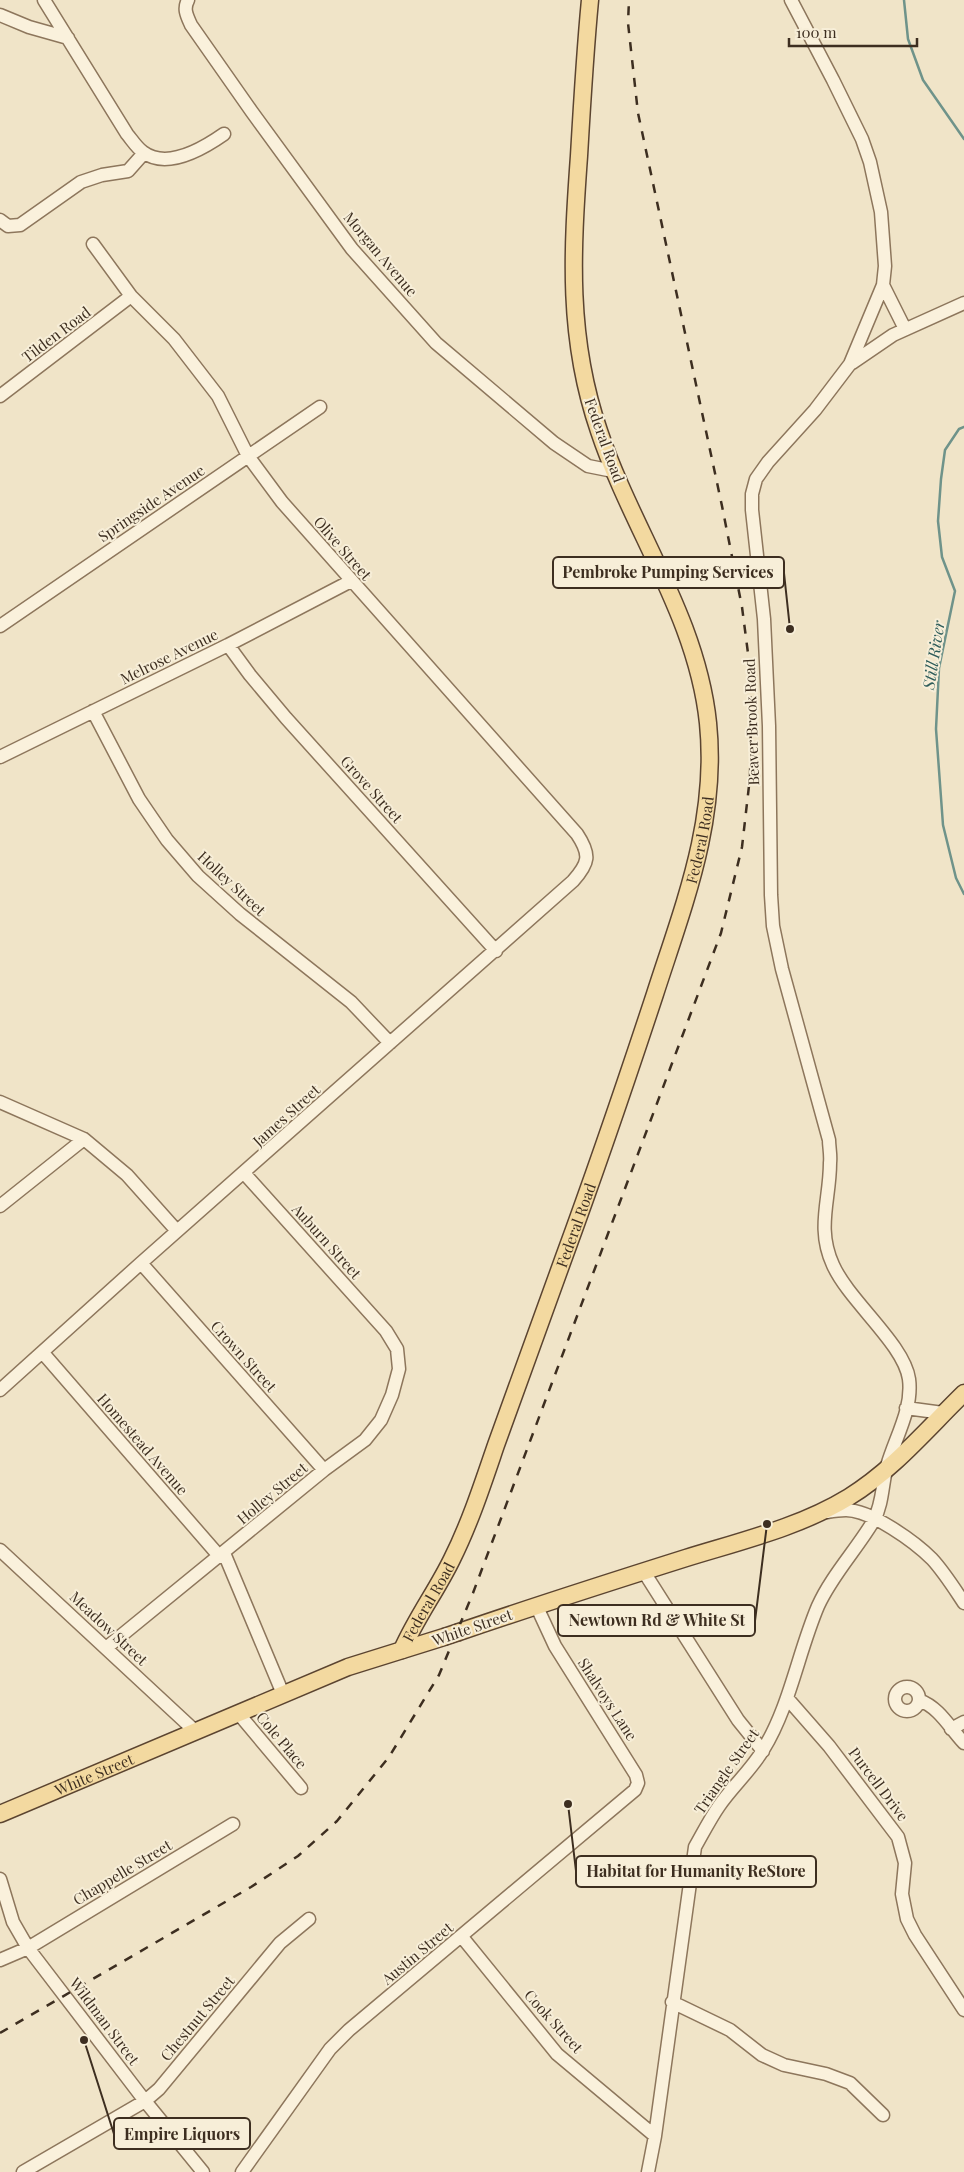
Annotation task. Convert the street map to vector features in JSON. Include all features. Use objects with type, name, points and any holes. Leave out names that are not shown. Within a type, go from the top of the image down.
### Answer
[{"type":"main road","name":"Federal Road","points":[[402,1650],[412,1626],[453,1557],[494,1454],[583,1208],[636,1052],[698,857],[707,812],[710,769],[708,724],[701,681],[688,637],[674,601],[614,471],[598,430],[586,387],[577,338],[573,294],[573,245],[590,0]]},
{"type":"main road","name":"White Street","points":[[0,1814],[348,1667],[748,1539],[822,1513],[851,1496],[887,1468],[964,1393]]},
{"type":"street","points":[[44,0],[127,134],[144,153],[162,158],[179,158],[224,134]]},
{"type":"street","name":"Morgan Avenue","points":[[188,0],[185,6],[191,25],[252,112],[352,249],[436,343],[554,443],[588,466],[614,471]]},
{"type":"street","name":"Beaver Brook Road","points":[[791,0],[862,139],[870,162],[881,212],[885,266],[883,285],[850,364],[815,410],[768,462],[756,479],[752,494],[752,510],[764,619],[769,726],[773,926],[782,969],[829,1140],[830,1164],[824,1208],[826,1243],[842,1283],[904,1361],[909,1377],[909,1395],[906,1408],[887,1468]]},
{"type":"street","points":[[0,15],[29,27],[68,38]]},
{"type":"street","points":[[0,220],[8,226],[20,225],[81,182],[102,175],[128,171],[144,153]]},
{"type":"street","name":"Olive Street","points":[[93,244],[131,296],[174,339],[218,396],[248,456],[282,502],[577,834],[585,846],[587,859]]},
{"type":"street","points":[[883,285],[905,329]]},
{"type":"street","name":"Tilden Road","points":[[0,396],[131,296]]},
{"type":"street","points":[[850,364],[865,352],[905,329],[964,303]]},
{"type":"street","name":"Springside Avenue","points":[[0,626],[320,407]]},
{"type":"street","name":"Melrose Avenue","points":[[0,757],[228,645],[351,581]]},
{"type":"street","name":"Grove Street","points":[[228,645],[286,718],[496,950]]},
{"type":"street","name":"Holley Street","points":[[93,711],[139,799],[167,840],[198,876],[240,914],[350,1002],[390,1044]]},
{"type":"street","name":"James Street","points":[[0,1390],[496,950],[572,881],[582,870],[587,859]]},
{"type":"street","points":[[0,1102],[84,1138],[127,1175],[178,1231]]},
{"type":"street","points":[[0,1206],[84,1138]]},
{"type":"street","name":"Auburn Street","points":[[244,1173],[386,1331]]},
{"type":"street","name":"Crown Street","points":[[141,1263],[324,1470]]},
{"type":"street","name":"Holley Street","points":[[106,1648],[324,1470],[365,1440],[382,1420],[392,1395],[399,1369],[397,1349],[386,1331]]},
{"type":"street","name":"Homestead Avenue","points":[[42,1353],[222,1555],[283,1694]]},
{"type":"street","points":[[906,1408],[943,1413]]},
{"type":"street","name":"Triangle Street","points":[[648,2172],[655,2136],[672,2002],[695,1847],[718,1806],[763,1751],[787,1698],[819,1604],[875,1518],[883,1496],[887,1468]]},
{"type":"street","points":[[822,1513],[847,1510],[875,1518],[909,1540],[931,1559],[964,1603]]},
{"type":"street","name":"Meadow Street","points":[[0,1550],[195,1732]]},
{"type":"street","points":[[644,1572],[738,1720],[763,1751]]},
{"type":"street","name":"Shalvoys Lane","points":[[536,1606],[554,1646],[620,1746],[636,1775],[638,1783]]},
{"type":"street","name":"Purcell Drive","points":[[787,1698],[829,1746],[898,1837],[904,1863],[902,1894],[908,1918],[915,1935],[964,2010]]},
{"type":"street","points":[[919,1700],[940,1712],[951,1729],[964,1742]]},
{"type":"street","name":"Cole Place","points":[[238,1713],[301,1788]]},
{"type":"street","points":[[951,1729],[964,1722]]},
{"type":"street","name":"Austin Street","points":[[242,2172],[330,2049],[349,2030],[462,1938],[631,1795],[638,1783]]},
{"type":"street","name":"Chappelle Street","points":[[0,1960],[28,1948],[233,1824]]},
{"type":"street","name":"Wildman Street","points":[[0,1878],[13,1922],[28,1948],[144,2101],[203,2172]]},
{"type":"street","name":"Chestnut Street","points":[[23,2172],[144,2101],[159,2089],[280,1943],[310,1919]]},
{"type":"street","name":"Cook Street","points":[[462,1938],[557,2054],[655,2136]]},
{"type":"street","points":[[672,2002],[730,2030],[762,2054],[784,2065],[826,2074],[850,2083],[883,2115]]},
{"type":"waterway","name":"Still River","points":[[904,0],[908,39],[923,80],[964,139]]},
{"type":"waterway","name":"Still River","points":[[964,427],[959,429],[945,450],[941,479],[938,521],[942,557],[955,591],[939,668],[936,729],[943,825],[956,878],[964,894]]},
{"type":"railway","points":[[0,2033],[251,1887],[298,1856],[337,1821],[389,1757],[439,1675],[473,1593],[721,933],[742,847],[750,777],[751,716],[749,661],[742,607],[722,506],[638,113],[628,23],[629,0]]},
{"type":"place","name":"Pembroke Pumping Services","points":[[790,629]]},
{"type":"place","name":"Newtown Rd & White St","points":[[767,1524]]},
{"type":"place","name":"Habitat for Humanity ReStore","points":[[568,1804]]},
{"type":"place","name":"Empire Liquors","points":[[84,2040]]}]
